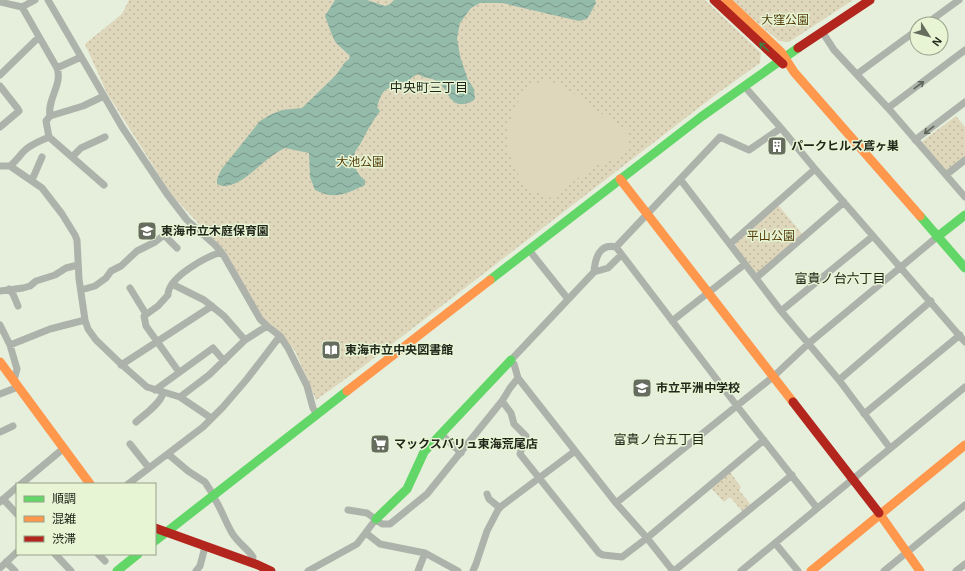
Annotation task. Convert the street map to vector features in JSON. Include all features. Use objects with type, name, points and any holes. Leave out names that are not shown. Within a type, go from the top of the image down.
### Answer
[{"type":"street","points":[[0,2],[22,7],[35,0]]},
{"type":"street","points":[[48,0],[122,127],[167,194],[188,220],[221,252],[234,271],[260,319],[280,336],[288,348],[307,386],[313,408],[317,415]]},
{"type":"street","points":[[714,0],[782,59]]},
{"type":"street","points":[[726,0],[794,72],[965,268]]},
{"type":"street","points":[[156,540],[620,179],[782,59],[870,0]]},
{"type":"street","points":[[937,16],[960,0]]},
{"type":"street","points":[[22,7],[59,73],[50,104],[50,116]]},
{"type":"street","points":[[822,33],[834,50],[888,108],[965,197]]},
{"type":"street","points":[[857,74],[909,36]]},
{"type":"street","points":[[0,75],[39,37]]},
{"type":"street","points":[[888,108],[965,50]]},
{"type":"street","points":[[57,68],[81,57]]},
{"type":"street","points":[[0,86],[19,111],[0,127]]},
{"type":"street","points":[[745,87],[965,342]]},
{"type":"street","points":[[104,96],[83,106],[50,116],[46,121],[49,137],[104,185]]},
{"type":"street","points":[[915,140],[965,102]]},
{"type":"street","points":[[616,247],[720,137],[749,150],[781,128]]},
{"type":"street","points":[[10,166],[24,151],[36,142],[49,137]]},
{"type":"street","points":[[72,157],[81,148],[105,137]]},
{"type":"street","points":[[32,180],[42,158]]},
{"type":"street","points":[[946,175],[965,160]]},
{"type":"street","points":[[0,166],[10,166],[25,178],[32,180],[45,192],[62,214],[75,235],[77,240],[78,265],[85,320],[88,329],[96,340],[121,365],[147,387],[180,397],[211,418]]},
{"type":"street","points":[[730,244],[815,169]]},
{"type":"street","points":[[620,179],[880,514],[920,571]]},
{"type":"street","points":[[680,179],[781,311],[839,380],[890,448]]},
{"type":"street","points":[[756,278],[844,202]]},
{"type":"street","points":[[616,503],[774,376],[808,344],[965,215]]},
{"type":"street","points":[[81,290],[95,286],[106,278],[111,271],[122,266],[137,251],[164,235],[177,248]]},
{"type":"street","points":[[781,311],[873,236]]},
{"type":"street","points":[[594,272],[596,257],[605,248],[610,246],[616,247],[737,406],[818,508]]},
{"type":"street","points":[[529,250],[568,299]]},
{"type":"street","points":[[179,372],[146,326],[144,316],[158,306],[168,295],[168,289],[172,284],[190,266],[221,252]]},
{"type":"street","points":[[308,571],[355,546],[382,511],[407,488],[420,458],[441,434],[594,272],[608,268],[621,255]]},
{"type":"street","points":[[672,321],[745,264]]},
{"type":"street","points":[[0,291],[30,286],[36,281],[55,275],[66,268],[78,265]]},
{"type":"street","points":[[172,284],[204,300],[212,306],[224,316],[245,340]]},
{"type":"street","points":[[130,288],[146,314]]},
{"type":"street","points":[[9,290],[13,294],[18,306]]},
{"type":"street","points":[[839,380],[931,301]]},
{"type":"street","points":[[121,365],[212,306]]},
{"type":"street","points":[[10,345],[50,329],[85,320]]},
{"type":"street","points":[[0,325],[10,345],[17,369],[16,384]]},
{"type":"street","points":[[180,397],[224,361],[245,340],[267,326]]},
{"type":"street","points":[[864,414],[960,335]]},
{"type":"street","points":[[129,483],[202,427],[223,407],[280,336]]},
{"type":"street","points":[[154,390],[213,348],[224,361]]},
{"type":"street","points":[[511,360],[514,364],[518,378],[616,503],[647,538],[673,571],[792,475]]},
{"type":"street","points":[[0,362],[89,483]]},
{"type":"street","points":[[348,510],[367,513],[382,524],[390,524],[406,512],[427,494],[502,401],[518,378]]},
{"type":"street","points":[[0,394],[16,384]]},
{"type":"street","points":[[741,571],[965,387]]},
{"type":"street","points":[[136,422],[153,407],[164,393]]},
{"type":"street","points":[[502,401],[511,412],[514,424],[526,436],[520,454],[539,479],[599,553],[602,555],[622,558],[764,440]]},
{"type":"street","points":[[0,432],[13,426]]},
{"type":"street","points":[[441,434],[461,453]]},
{"type":"street","points":[[130,444],[149,468]]},
{"type":"street","points":[[811,571],[965,445]]},
{"type":"street","points":[[22,483],[64,448]]},
{"type":"street","points":[[473,571],[487,531],[500,508],[575,451]]},
{"type":"street","points":[[168,454],[188,471],[205,482],[232,534],[253,557],[252,563]]},
{"type":"street","points":[[16,488],[1,500],[16,513]]},
{"type":"street","points":[[487,494],[489,499],[500,508]]},
{"type":"street","points":[[884,571],[965,505]]},
{"type":"street","points":[[156,528],[271,571]]},
{"type":"street","points":[[366,533],[384,545],[425,553],[458,571]]},
{"type":"street","points":[[775,543],[798,571]]},
{"type":"street","points":[[196,571],[200,566],[205,547]]},
{"type":"street","points":[[0,568],[16,553]]},
{"type":"street","points":[[418,571],[425,553]]},
{"type":"street","points":[[56,555],[71,571]]},
{"type":"street","points":[[99,555],[105,561]]},
{"type":"street","points":[[117,571],[137,555]]},
{"type":"street","points":[[6,562],[15,571]]},
{"type":"street","points":[[956,571],[965,564]]},
{"type":"green space","name":"大池公園","points":[[129,0],[705,0],[761,53],[760,63],[718,93],[365,365],[316,400],[295,351],[284,337],[263,320],[225,252],[171,194],[107,93],[85,44],[122,14]]},
{"type":"green space","name":"大窪公園","points":[[731,0],[853,0],[789,42],[779,41]]},
{"type":"green space","points":[[546,81],[570,91],[629,131],[626,153],[601,166],[597,164],[551,198],[534,191],[521,178],[511,159],[508,138],[511,117],[521,97],[533,85]]},
{"type":"green space","points":[[956,116],[965,127],[965,157],[947,171],[920,143]]},
{"type":"green space","name":"平山公園","points":[[778,205],[802,234],[758,273],[755,272],[735,246],[736,243]]},
{"type":"green space","points":[[730,472],[741,487],[739,490],[751,505],[743,512],[730,497],[724,502],[710,487]]},
{"type":"water","points":[[335,0],[367,0],[385,6],[394,0],[595,0],[596,3],[587,19],[579,21],[502,3],[480,3],[471,8],[460,23],[457,38],[460,56],[468,80],[474,89],[475,99],[471,102],[459,104],[452,100],[438,82],[418,74],[412,77],[409,82],[403,82],[385,90],[380,97],[377,107],[380,111],[368,129],[354,156],[354,164],[362,178],[365,180],[365,185],[340,195],[328,195],[315,190],[310,177],[309,153],[285,148],[273,155],[251,173],[237,182],[224,186],[217,184],[217,179],[221,170],[260,121],[282,110],[302,108],[336,75],[345,62],[349,59],[350,56],[336,43],[325,16]]},
{"type":"traffic: fast","points":[[490,280],[701,117],[798,48]]},
{"type":"traffic: fast","points":[[937,237],[965,215]]},
{"type":"traffic: fast","points":[[920,216],[965,268]]},
{"type":"traffic: fast","points":[[376,519],[407,489],[424,452],[511,360]]},
{"type":"traffic: fast","points":[[156,540],[347,391]]},
{"type":"traffic: fast","points":[[117,571],[137,555]]},
{"type":"traffic: slow","points":[[726,0],[781,52],[794,72],[920,216]]},
{"type":"traffic: slow","points":[[620,179],[793,402]]},
{"type":"traffic: slow","points":[[347,391],[490,280]]},
{"type":"traffic: slow","points":[[0,362],[89,483]]},
{"type":"traffic: slow","points":[[811,571],[965,445]]},
{"type":"traffic: slow","points":[[879,513],[920,571]]},
{"type":"traffic: jam","points":[[714,0],[783,64]]},
{"type":"traffic: jam","points":[[798,48],[870,0]]},
{"type":"traffic: jam","points":[[793,402],[879,513]]},
{"type":"traffic: jam","points":[[156,528],[271,571]]},
{"type":"place","name":"パークヒルズ鳶ヶ巣","points":[[777,146]]},
{"type":"place","name":"東海市立木庭保育園","points":[[147,231]]},
{"type":"place","name":"東海市立中央図書館","points":[[331,350]]},
{"type":"place","name":"市立平洲中学校","points":[[642,388]]},
{"type":"place","name":"マックスバリュ東海荒尾店","points":[[380,444]]},
{"type":"district","name":"中央町三丁目","points":[[429,87]]},
{"type":"district","name":"富貴ノ台六丁目","points":[[840,278]]},
{"type":"district","name":"富貴ノ台五丁目","points":[[659,439]]}]
